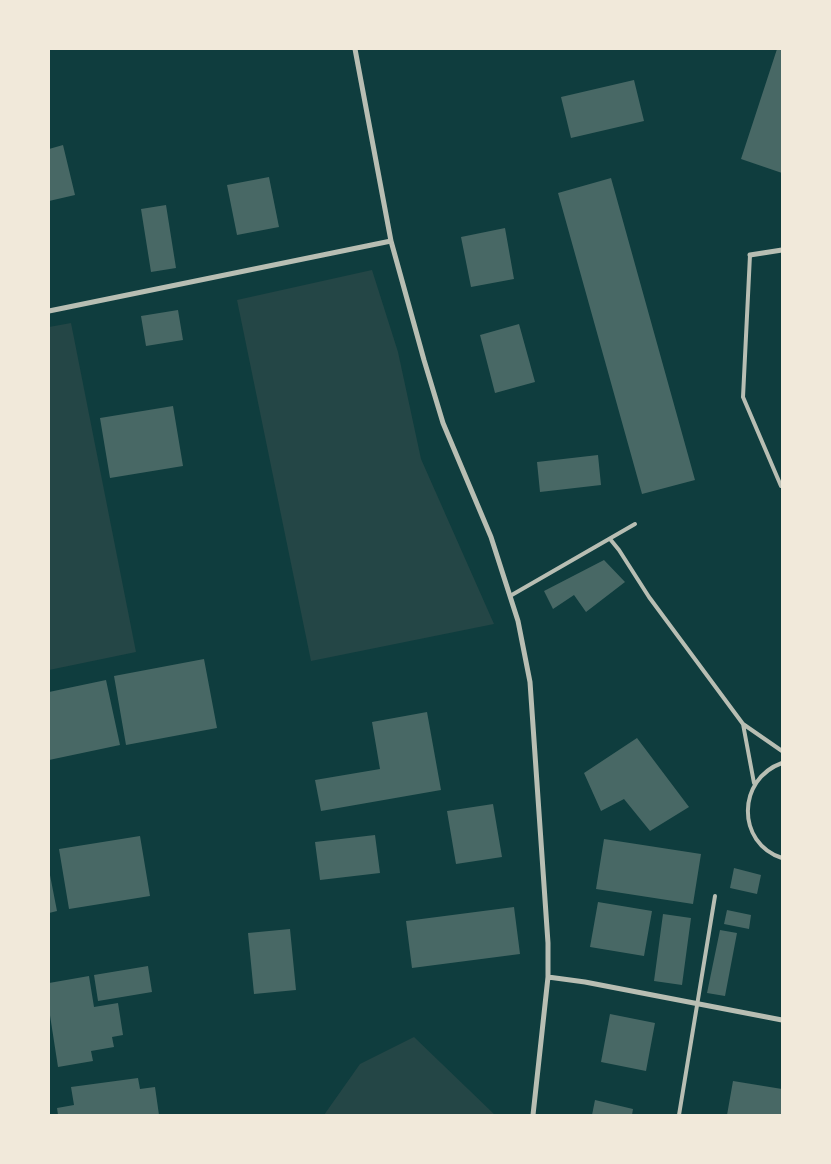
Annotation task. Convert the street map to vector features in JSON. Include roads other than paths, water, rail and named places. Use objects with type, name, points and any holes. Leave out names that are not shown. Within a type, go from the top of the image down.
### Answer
[{"type":"street","points":[[355,49],[392,241],[443,423],[491,537],[518,621],[530,682],[548,943],[548,977],[533,1115]]},
{"type":"street","points":[[49,310],[392,241]]},
{"type":"street","points":[[750,255],[782,250]]},
{"type":"street","points":[[548,977],[782,1020]]},
{"type":"lane","points":[[750,255],[743,397],[781,486]]},
{"type":"lane","points":[[510,596],[635,524]]},
{"type":"lane","points":[[610,539],[649,597],[743,724],[782,751]]},
{"type":"lane","points":[[743,724],[755,784]]},
{"type":"lane","points":[[782,763],[766,771],[755,784],[748,799],[747,815],[751,831],[760,845],[773,855],[782,858]]},
{"type":"lane","points":[[679,1115],[714,896]]}]
